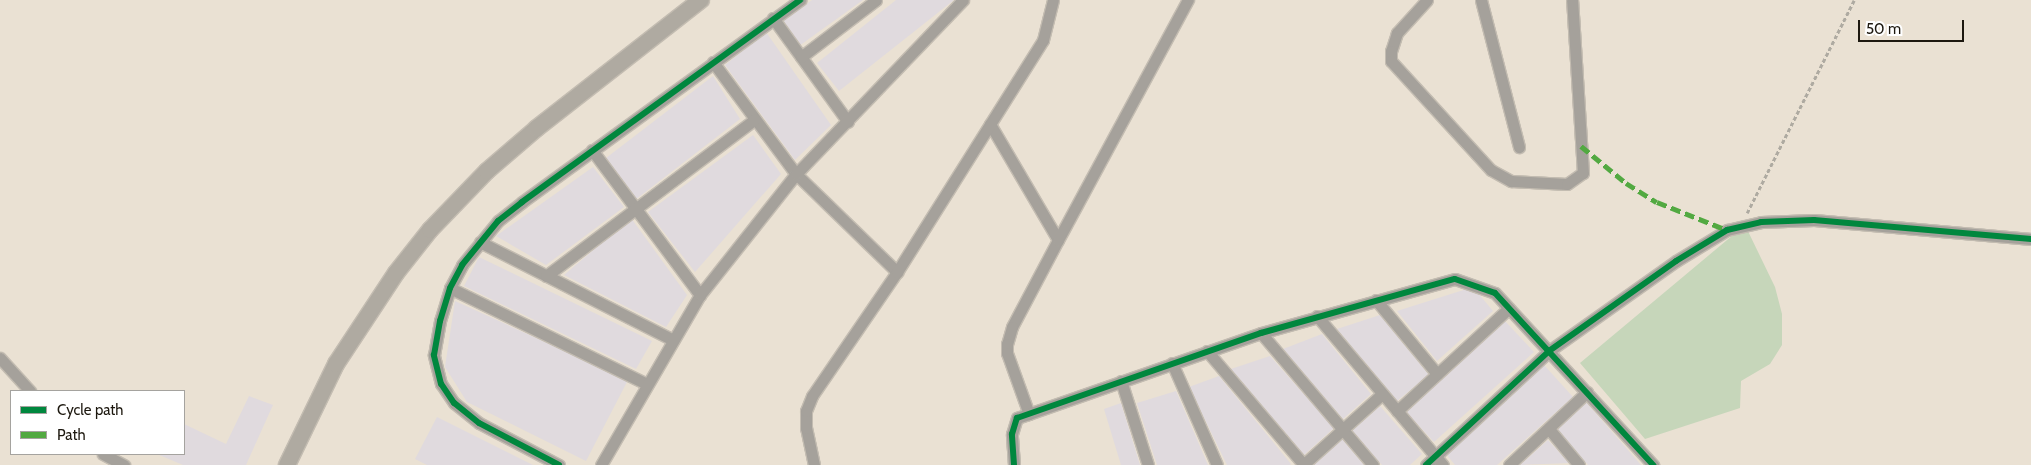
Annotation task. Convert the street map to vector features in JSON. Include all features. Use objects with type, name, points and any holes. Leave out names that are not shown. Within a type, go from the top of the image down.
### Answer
[{"type":"main road","points":[[286,465],[336,364],[396,273],[441,218],[487,171],[544,122],[701,0]]},
{"type":"street","points":[[559,465],[479,423],[446,394],[434,355],[450,288],[462,265],[498,221],[592,150],[800,0]]},
{"type":"street","points":[[802,57],[876,0]]},
{"type":"street","points":[[601,465],[700,295],[796,174],[848,122],[963,0]]},
{"type":"street","points":[[814,465],[808,442],[806,411],[812,396],[897,272],[1043,40],[1053,0]]},
{"type":"street","points":[[1029,414],[1007,354],[1007,344],[1012,327],[1188,0]]},
{"type":"street","points":[[1427,0],[1397,33],[1391,51],[1391,61],[1491,170],[1511,181],[1566,184],[1583,173],[1572,0]]},
{"type":"street","points":[[1481,0],[1519,147]]},
{"type":"street","points":[[773,18],[848,122]]},
{"type":"street","points":[[713,62],[796,174],[897,272]]},
{"type":"street","points":[[546,276],[755,119]]},
{"type":"street","points":[[990,124],[1058,240]]},
{"type":"street","points":[[592,150],[700,295]]},
{"type":"street","points":[[1426,465],[1439,461],[1549,351],[1676,261],[1726,230],[1761,222],[1814,220],[2031,239]]},
{"type":"street","points":[[480,242],[673,340]]},
{"type":"street","points":[[1014,465],[1013,424],[1017,418],[1261,333],[1455,279],[1488,288],[1509,308],[1653,465]]},
{"type":"street","points":[[450,288],[647,384]]},
{"type":"street","points":[[1376,300],[1437,374]]},
{"type":"street","points":[[1397,411],[1509,308]]},
{"type":"street","points":[[1317,316],[1439,461]]},
{"type":"street","points":[[1261,333],[1373,465]]},
{"type":"street","points":[[1207,351],[1304,465],[1382,394]]},
{"type":"street","points":[[0,358],[29,390]]},
{"type":"street","points":[[1172,363],[1217,465]]},
{"type":"street","points":[[1121,381],[1148,465]]},
{"type":"street","points":[[1509,465],[1587,392]]},
{"type":"street","points":[[1548,429],[1579,465]]},
{"type":"street","points":[[105,455],[124,465]]},
{"type":"path","points":[[1740,227],[1854,0]]},
{"type":"green space","points":[[1745,225],[1775,287],[1782,314],[1782,345],[1770,364],[1741,381],[1740,408],[1645,439],[1580,363]]},
{"type":"building","points":[[812,0],[863,0],[799,46],[783,20]]},
{"type":"building","points":[[896,0],[954,0],[839,91],[817,63]]},
{"type":"building","points":[[766,32],[831,125],[795,160],[725,65]]},
{"type":"building","points":[[713,76],[740,119],[635,200],[606,158]]},
{"type":"building","points":[[753,135],[781,174],[695,272],[648,212]]},
{"type":"building","points":[[593,167],[624,207],[546,265],[496,236]]},
{"type":"building","points":[[631,218],[687,295],[666,327],[564,275]]},
{"type":"building","points":[[479,257],[652,341],[636,369],[464,286]]},
{"type":"building","points":[[1473,287],[1493,311],[1437,361],[1397,311]]},
{"type":"building","points":[[455,301],[628,380],[586,461],[467,402],[445,367]]},
{"type":"building","points":[[1380,315],[1429,375],[1397,401],[1337,329]]},
{"type":"building","points":[[1505,321],[1534,352],[1434,442],[1405,411]]},
{"type":"building","points":[[1322,334],[1371,394],[1343,419],[1283,349]]},
{"type":"building","points":[[1270,356],[1334,428],[1304,455],[1231,369]]},
{"type":"building","points":[[1544,365],[1573,397],[1497,465],[1455,465],[1446,454]]},
{"type":"building","points":[[1219,376],[1290,465],[1227,465],[1189,387]]},
{"type":"building","points":[[1176,391],[1208,465],[1157,465],[1137,403]]},
{"type":"building","points":[[249,396],[273,405],[246,465],[183,465],[159,455],[185,455],[185,424],[226,444]]},
{"type":"building","points":[[1586,402],[1641,465],[1588,465],[1556,428]]},
{"type":"building","points":[[1121,403],[1140,465],[1121,465],[1104,409]]},
{"type":"building","points":[[1380,406],[1422,454],[1410,465],[1382,465],[1352,431]]},
{"type":"building","points":[[437,417],[533,465],[427,465],[415,459]]},
{"type":"building","points":[[1342,439],[1364,465],[1312,465]]},
{"type":"building","points":[[1548,440],[1569,463],[1520,465]]},
{"type":"marked path","points":[[1581,146],[1626,183],[1657,202],[1727,230]]},
{"type":"cycle path","points":[[559,465],[479,423],[454,403],[441,384],[434,355],[440,321],[450,288],[462,265],[498,221],[800,0]]},
{"type":"cycle path","points":[[1426,465],[1549,351],[1676,261],[1727,230],[1761,222],[1814,220],[2031,239]]},
{"type":"cycle path","points":[[1014,465],[1012,434],[1017,418],[1261,333],[1455,279],[1495,293],[1653,465]]}]
